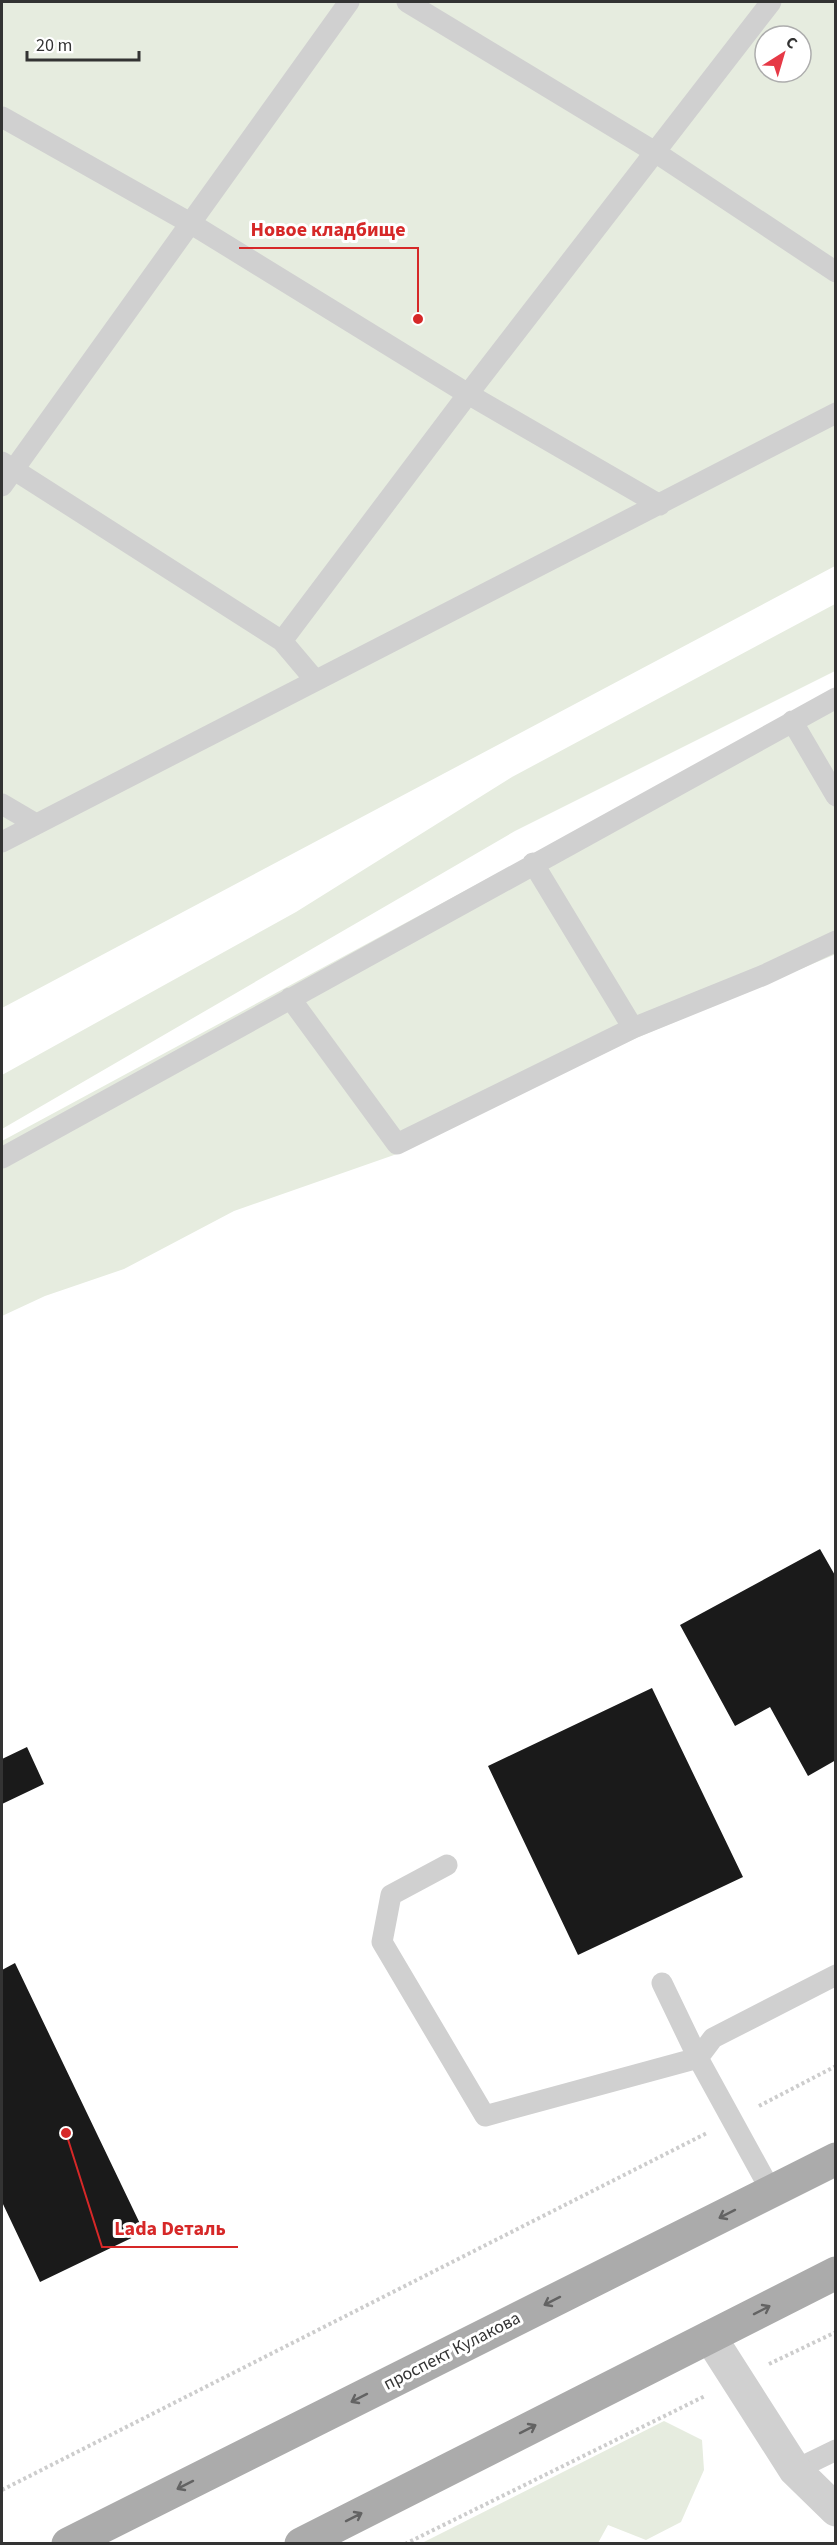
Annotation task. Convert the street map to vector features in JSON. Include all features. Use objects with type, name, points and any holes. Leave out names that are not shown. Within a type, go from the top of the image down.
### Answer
[{"type":"main road","name":"проспект Кулакова","points":[[68,2544],[836,2159]]},
{"type":"main road","points":[[302,2544],[836,2273]]},
{"type":"street","points":[[710,2337],[795,2470],[836,2510]]},
{"type":"lane","points":[[315,680],[282,640],[5,472],[190,223],[348,2]]},
{"type":"lane","points":[[407,2],[656,152],[836,272]]},
{"type":"lane","points":[[282,640],[468,394],[771,2]]},
{"type":"lane","points":[[2,117],[190,223],[468,394],[660,505]]},
{"type":"lane","points":[[2,842],[836,413]]},
{"type":"lane","points":[[2,1158],[533,863],[836,698]]},
{"type":"lane","points":[[792,722],[836,796]]},
{"type":"lane","points":[[2,804],[36,824]]},
{"type":"lane","points":[[533,863],[633,1028]]},
{"type":"lane","points":[[290,998],[397,1144],[633,1028],[764,975],[836,941]]},
{"type":"lane","points":[[447,1865],[391,1895],[382,1942],[485,2116],[698,2058],[713,2038],[836,1975]]},
{"type":"lane","points":[[662,1983],[698,2058],[771,2191]]},
{"type":"lane","points":[[795,2470],[836,2450]]},
{"type":"path","points":[[2,2490],[836,2066]]},
{"type":"path","points":[[405,2544],[836,2331]]},
{"type":"shaded area","points":[[2,2],[835,2],[835,566],[2,1008]]},
{"type":"shaded area","points":[[835,604],[835,671],[515,831],[2,1129],[2,1075],[296,912],[512,777]]},
{"type":"shaded area","points":[[835,691],[836,954],[634,1039],[394,1155],[234,1211],[124,1269],[45,1296],[2,1316],[2,1141]]},
{"type":"shaded area","points":[[664,2421],[702,2440],[704,2470],[681,2522],[646,2540],[608,2525],[598,2543],[422,2543]]},
{"type":"building","points":[[820,1549],[836,1577],[836,1760],[808,1776],[770,1707],[735,1726],[680,1625]]},
{"type":"building","points":[[652,1688],[743,1877],[578,1955],[488,1766]]},
{"type":"building","points":[[27,1747],[44,1784],[2,1804],[2,1759]]},
{"type":"building","points":[[15,1963],[144,2232],[40,2282],[2,2202],[2,1970]]},
{"type":"place","name":"Новое кладбище","points":[[418,319]]},
{"type":"place","name":"Lada Dеталь","points":[[66,2133]]}]
